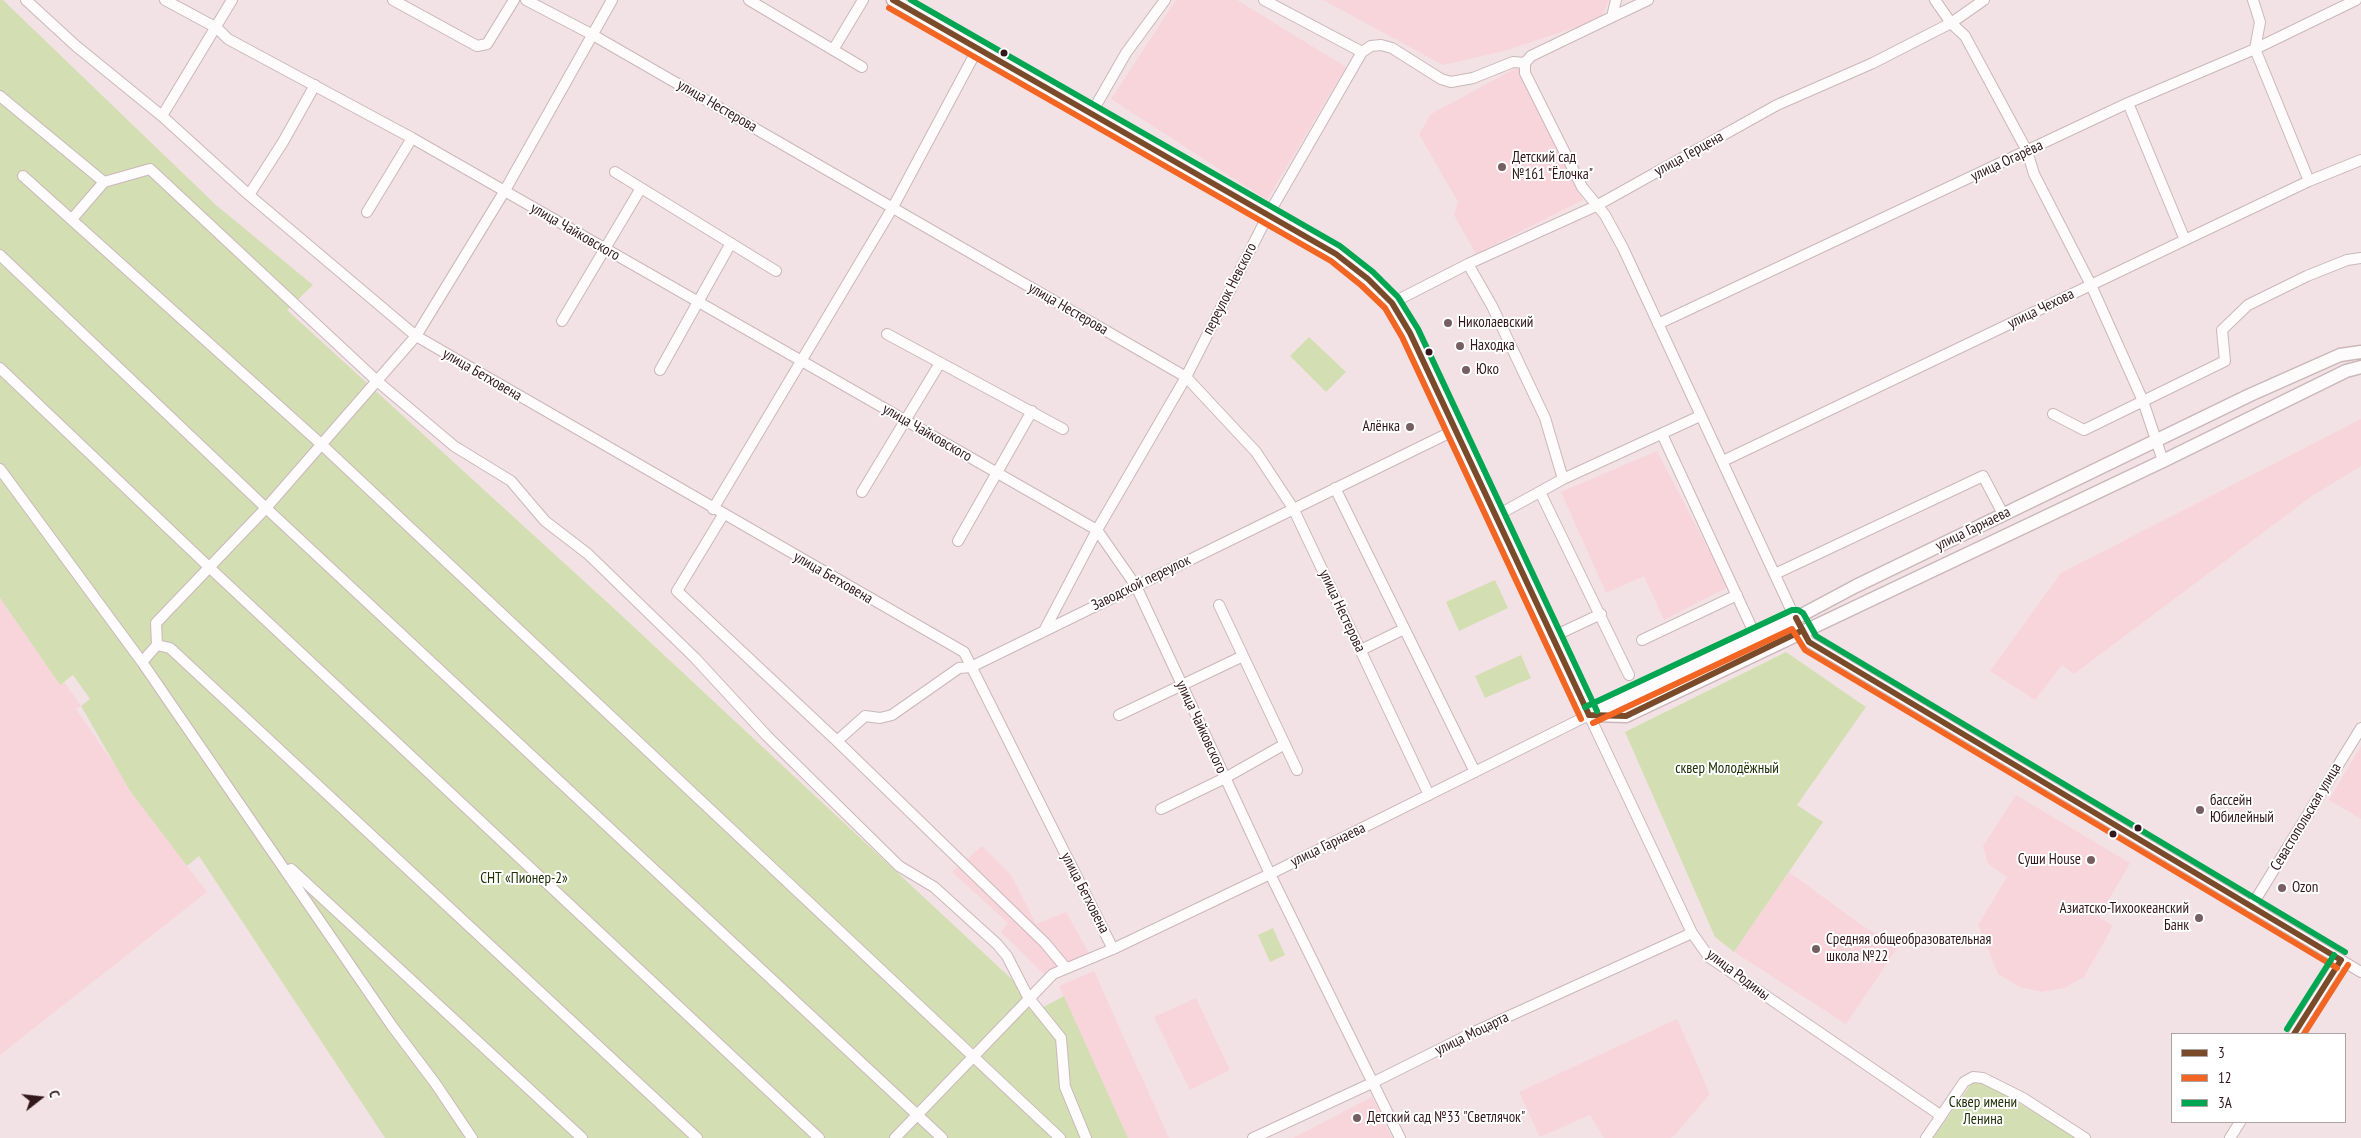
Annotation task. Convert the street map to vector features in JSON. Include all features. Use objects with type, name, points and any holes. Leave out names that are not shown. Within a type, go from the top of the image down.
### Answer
[{"type":"main road","points":[[893,0],[1336,254],[1368,279],[1392,303],[1410,333],[1588,715]]},
{"type":"main road","name":"улица Гарнаева","points":[[1588,715],[1796,618],[1856,586],[2003,514],[2340,355],[2361,352]]},
{"type":"main road","name":"улица Гарнаева","points":[[1588,715],[1626,716],[1801,631],[2163,461],[2346,371],[2361,367]]},
{"type":"street","name":"улица Бетховена","points":[[26,0],[76,46],[162,116],[249,195],[416,336],[723,515],[964,652],[1112,949]]},
{"type":"street","name":"улица Чайковского","points":[[166,0],[216,28],[228,39],[412,138],[1097,530],[1136,586],[1270,874],[1400,1138]]},
{"type":"street","points":[[162,116],[232,0]]},
{"type":"street","points":[[393,0],[477,46],[487,44],[514,0]]},
{"type":"street","name":"улица Нестерова","points":[[526,0],[593,35],[1186,377],[1256,452],[1294,508],[1429,795]]},
{"type":"street","points":[[142,662],[157,645],[156,622],[266,508],[416,336],[504,192],[612,0]]},
{"type":"street","points":[[749,0],[862,67]]},
{"type":"street","points":[[833,50],[863,0]]},
{"type":"street","points":[[1091,114],[1126,53],[1165,0]]},
{"type":"street","points":[[1612,17],[1616,0]]},
{"type":"street","points":[[1524,63],[1530,56],[1648,0]]},
{"type":"street","points":[[1935,0],[1951,23],[1965,36],[2027,151],[2034,174],[2091,285],[2142,401],[2163,461]]},
{"type":"street","name":"улица Герцена","points":[[1392,303],[1468,264],[1596,206],[1777,105],[1872,63],[1951,23],[1984,0]]},
{"type":"street","points":[[2253,0],[2260,22],[2255,49],[2309,181]]},
{"type":"street","name":"улица Огарёва","points":[[1658,324],[2128,103],[2255,49],[2356,0]]},
{"type":"street","points":[[1268,1],[1362,52],[1370,46],[1381,44],[1392,48],[1441,78],[1451,82],[1473,78],[1512,62],[1524,63]]},
{"type":"street","points":[[713,509],[893,208],[978,48]]},
{"type":"street","name":"переулок Невского","points":[[1044,631],[1097,530],[1186,377],[1268,215],[1362,52]]},
{"type":"street","points":[[1524,63],[1528,83],[1582,187],[1612,226],[1801,631],[1809,642],[2361,972]]},
{"type":"street","points":[[249,195],[283,142],[314,85]]},
{"type":"street","points":[[0,96],[104,182]]},
{"type":"street","points":[[2128,103],[2185,240]]},
{"type":"street","points":[[367,212],[412,138]]},
{"type":"street","name":"улица Чехова","points":[[1723,461],[2309,181],[2361,160]]},
{"type":"street","points":[[72,219],[104,182],[150,169],[377,381],[454,446],[511,481],[545,521],[588,554],[695,658],[767,736],[899,866],[934,887],[997,944],[1007,956],[1028,997],[1061,1038],[1065,1087],[1086,1138]]},
{"type":"street","points":[[615,172],[776,270]]},
{"type":"street","points":[[23,176],[321,444],[1060,1138]]},
{"type":"street","points":[[562,321],[641,188]]},
{"type":"street","points":[[660,370],[731,243]]},
{"type":"street","points":[[0,255],[266,508],[942,1138]]},
{"type":"street","points":[[2053,414],[2084,430],[2225,361],[2222,330],[2248,305],[2315,273],[2347,260],[2361,258]]},
{"type":"street","points":[[1468,264],[1492,306],[1545,418],[1563,479]]},
{"type":"street","points":[[887,334],[1063,428]]},
{"type":"street","points":[[862,492],[940,363]]},
{"type":"street","points":[[0,368],[210,568],[819,1138]]},
{"type":"street","points":[[958,541],[1032,412]]},
{"type":"street","points":[[1496,516],[1563,479],[1700,416]]},
{"type":"street","name":"Заводской переулок","points":[[837,741],[865,716],[880,718],[892,716],[958,668],[971,667],[1455,430]]},
{"type":"street","points":[[1662,434],[1756,637]]},
{"type":"street","points":[[0,469],[142,662],[279,858],[392,1026],[435,1083],[472,1138]]},
{"type":"street","points":[[1775,574],[1983,476],[2003,514]]},
{"type":"street","points":[[1335,488],[1475,772]]},
{"type":"street","points":[[1540,492],[1629,675]]},
{"type":"street","points":[[723,515],[676,591],[837,741],[1045,944],[1065,967]]},
{"type":"street","points":[[1642,640],[1737,595]]},
{"type":"street","points":[[1219,605],[1297,770]]},
{"type":"street","points":[[1552,637],[1601,614]]},
{"type":"street","points":[[1361,650],[1404,629]]},
{"type":"street","points":[[157,645],[170,648],[698,1138]]},
{"type":"street","points":[[1119,715],[1244,656]]},
{"type":"street","name":"улица Гарнаева","points":[[895,1138],[1028,997],[1053,974],[1065,967],[1112,949],[1270,874],[1588,715]]},
{"type":"street","name":"улица Родины","points":[[1588,715],[1692,933],[1709,957],[1940,1115]]},
{"type":"street","name":"Севастопольская улица","points":[[2251,907],[2361,728]]},
{"type":"street","points":[[1161,809],[1225,778],[1285,744]]},
{"type":"street","points":[[279,858],[582,1138]]},
{"type":"street","name":"улица Моцарта","points":[[1253,1138],[1372,1083],[1474,1032],[1692,933]]},
{"type":"street","points":[[2295,1033],[2341,960]]},
{"type":"street","points":[[1926,1138],[1964,1082],[1973,1077],[1983,1078],[2022,1098],[2085,1138]]},
{"type":"street","points":[[2230,1138],[2239,1123]]},
{"type":"shaded area","points":[[1176,0],[1237,0],[1346,67],[1267,200],[1111,99]]},
{"type":"shaded area","points":[[1323,0],[1609,0],[1601,19],[1504,51],[1443,65]]},
{"type":"shaded area","name":"Детский сад №161 \"Ёлочка\"","points":[[1518,67],[1583,200],[1476,254],[1454,215],[1458,202],[1419,134],[1431,114]]},
{"type":"shaded area","points":[[2361,419],[2361,466],[2312,496],[2074,674],[2062,665],[2035,700],[1990,671],[2061,573]]},
{"type":"shaded area","points":[[1657,451],[1728,587],[1664,620],[1644,576],[1606,593],[1561,492]]},
{"type":"shaded area","points":[[0,598],[60,685],[64,682],[81,706],[76,709],[125,780],[130,791],[207,892],[0,1055]]},
{"type":"shaded area","points":[[2361,746],[2361,819],[2329,800]]},
{"type":"shaded area","points":[[2016,795],[2130,863],[2099,917],[2113,926],[2084,977],[2064,988],[2042,992],[2020,987],[1998,974],[1978,925],[2007,877],[1988,864],[1983,846]]},
{"type":"shaded area","points":[[982,846],[1011,875],[1036,924],[1066,912],[1090,955],[1047,977],[1001,932],[1008,923],[952,872]]},
{"type":"shaded area","name":"Средняя общеобразовательная школа №22","points":[[1789,872],[1863,926],[1898,947],[1846,1024],[1734,952]]},
{"type":"shaded area","points":[[1094,971],[1169,1138],[1128,1138],[1059,986]]},
{"type":"shaded area","points":[[1196,998],[1230,1070],[1190,1090],[1154,1017]]},
{"type":"shaded area","points":[[1677,1019],[1710,1094],[1675,1135],[1671,1138],[1604,1138],[1590,1115],[1540,1137],[1519,1092]]},
{"type":"shaded area","name":"Детский сад №33 \"Светлячок\"","points":[[1372,1097],[1392,1138],[1293,1138]]},
{"type":"green space","name":"СНТ «Пионер-2»","points":[[0,0],[3,0],[216,205],[313,285],[287,310],[620,614],[1018,985],[1036,1011],[1064,996],[1128,1138],[385,1138],[199,856],[187,866],[130,791],[81,706],[90,699],[73,675],[60,685],[0,598]]},
{"type":"green space","points":[[1309,337],[1346,372],[1326,392],[1290,356]]},
{"type":"green space","points":[[1495,580],[1508,608],[1459,631],[1446,602]]},
{"type":"green space","name":"сквер Молодёжный","points":[[1786,652],[1866,707],[1797,805],[1823,822],[1734,952],[1715,937],[1625,732]]},
{"type":"green space","points":[[1521,655],[1531,678],[1485,698],[1475,676]]},
{"type":"green space","points":[[1273,928],[1285,955],[1270,962],[1258,935]]},
{"type":"green space","name":"Сквер имени Ленина","points":[[1976,1077],[2077,1138],[1933,1138]]},
{"type":"transit line","name":"3","points":[[893,0],[1336,254],[1368,279],[1392,303],[1410,333],[1589,715]]},
{"type":"transit line","name":"3А","points":[[911,0],[1340,246],[1373,272],[1398,297],[1418,329],[1597,711]]},
{"type":"transit line","name":"12","points":[[889,8],[1331,261],[1385,308],[1402,337],[1581,719]]},
{"type":"transit line","name":"3А","points":[[1585,707],[1792,610],[1798,610],[1803,613],[1816,636],[2345,952]]},
{"type":"transit line","name":"3","points":[[1796,618],[1809,642],[2341,960]]},
{"type":"transit line","name":"12","points":[[1593,723],[1792,629],[1805,650],[2337,968]]},
{"type":"transit line","name":"3","points":[[1589,715],[1626,716],[1801,631]]},
{"type":"transit line","name":"3А","points":[[2287,1029],[2334,955]]},
{"type":"transit line","name":"3","points":[[2295,1033],[2341,960]]},
{"type":"transit line","name":"12","points":[[2305,1033],[2348,965]]},
{"type":"place","name":"Детский сад №161 \"Ёлочка\"","points":[[1502,167]]},
{"type":"place","name":"Николаевский","points":[[1448,323]]},
{"type":"place","name":"Находка","points":[[1460,346]]},
{"type":"place","name":"Юко","points":[[1466,370]]},
{"type":"place","name":"Алёнка","points":[[1410,427]]},
{"type":"place","name":"бассейн Юбилейный","points":[[2200,810]]},
{"type":"place","name":"Суши House","points":[[2091,860]]},
{"type":"place","name":"Ozon","points":[[2282,888]]},
{"type":"place","name":"Азиатско-Тихоокеанский Банк","points":[[2199,918]]},
{"type":"place","name":"Средняя общеобразовательная школа №22","points":[[1816,949]]},
{"type":"place","name":"Детский сад №33 \"Светлячок\"","points":[[1357,1118]]}]
